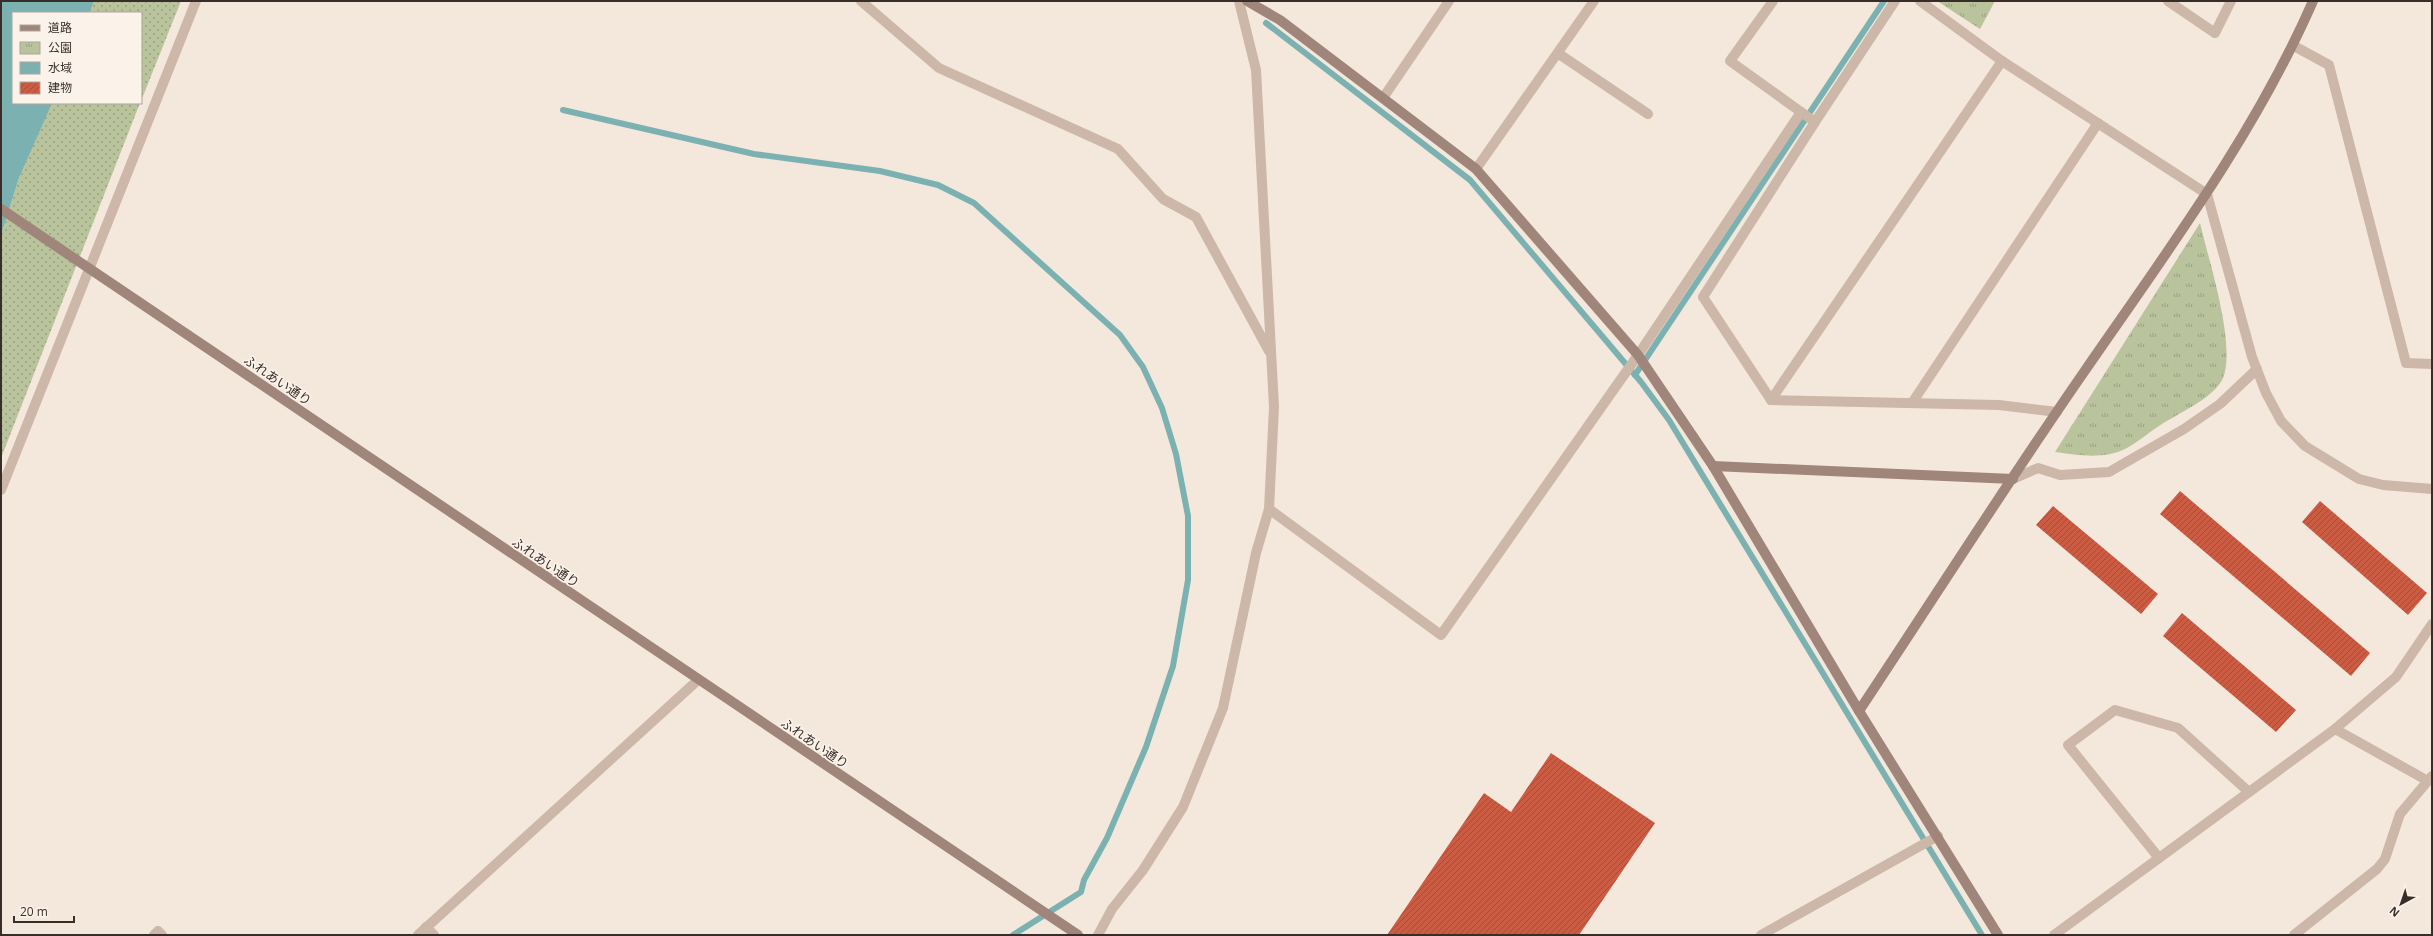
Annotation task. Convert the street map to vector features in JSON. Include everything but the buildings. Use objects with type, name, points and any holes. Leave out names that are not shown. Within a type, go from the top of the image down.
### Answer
[{"type":"street","points":[[1,490],[196,1]]},
{"type":"street","points":[[861,1],[939,68],[1118,149],[1163,199],[1196,218],[1271,354]]},
{"type":"street","points":[[1098,935],[1112,909],[1143,870],[1183,807],[1223,708],[1256,553],[1269,509],[1274,407],[1256,70],[1239,1]]},
{"type":"street","points":[[1248,1],[1280,20],[1476,169],[1638,355],[1713,466],[1859,711],[1938,836],[1998,935]]},
{"type":"street","points":[[1383,98],[1449,1]]},
{"type":"street","points":[[1476,169],[1559,54],[1594,1]]},
{"type":"street","points":[[1774,1],[1730,61],[1815,122]]},
{"type":"street","points":[[1771,400],[1703,297],[1815,122],[1895,1]]},
{"type":"street","points":[[1920,1],[2002,61],[2206,194],[2257,369],[2266,393],[2281,421],[2305,446],[2358,479],[2383,485],[2432,489]]},
{"type":"street","points":[[2168,1],[2215,33],[2231,1]]},
{"type":"street","points":[[1859,711],[2057,412],[2206,194],[2294,46],[2313,1]]},
{"type":"street","points":[[2294,46],[2328,65],[2406,363],[2432,364]]},
{"type":"street","points":[[1559,54],[1648,114]]},
{"type":"street","points":[[1771,400],[2002,61]]},
{"type":"street","points":[[1269,509],[1442,635],[1638,355],[1801,112]]},
{"type":"street","points":[[1912,403],[2098,123]]},
{"type":"street","name":"ふれあい通り","points":[[1,209],[1078,935]]},
{"type":"street","points":[[1713,466],[2013,479],[2038,468],[2060,474],[2109,472],[2190,425],[2220,404],[2257,369]]},
{"type":"street","points":[[1771,400],[1999,405],[2057,412]]},
{"type":"street","points":[[2054,935],[2335,729],[2396,677],[2432,624]]},
{"type":"street","points":[[418,935],[698,680]]},
{"type":"street","points":[[2159,858],[2068,746],[2115,710],[2178,728],[2249,792]]},
{"type":"street","points":[[2294,935],[2377,869],[2385,859],[2400,814],[2430,779],[2335,729]]},
{"type":"street","points":[[1761,935],[1938,836]]},
{"type":"street","points":[[426,927],[434,935]]},
{"type":"street","points":[[154,935],[158,931],[162,935]]},
{"type":"green space","points":[[93,1],[181,1],[142,98],[142,12],[88,12]]},
{"type":"green space","points":[[1937,1],[1995,1],[1980,29]]},
{"type":"green space","points":[[51,104],[140,104],[1,458],[1,235],[19,178]]},
{"type":"green space","points":[[2200,223],[2215,280],[2224,326],[2226,366],[2222,380],[2210,394],[2194,406],[2159,426],[2127,448],[2118,452],[2091,456],[2055,452]]},
{"type":"water","points":[[1,1],[94,1],[89,12],[12,12],[12,104],[52,104],[19,178],[1,235]]},
{"type":"waterway","points":[[1635,375],[1884,1]]},
{"type":"waterway","points":[[1266,23],[1470,180],[1641,382],[1669,420],[1982,935]]},
{"type":"waterway","points":[[563,110],[754,154],[880,171],[938,185],[974,203],[1120,335],[1143,367],[1162,408],[1176,454],[1188,516],[1188,580],[1173,666],[1146,747],[1107,838],[1084,880],[1081,892],[1013,935]]}]
